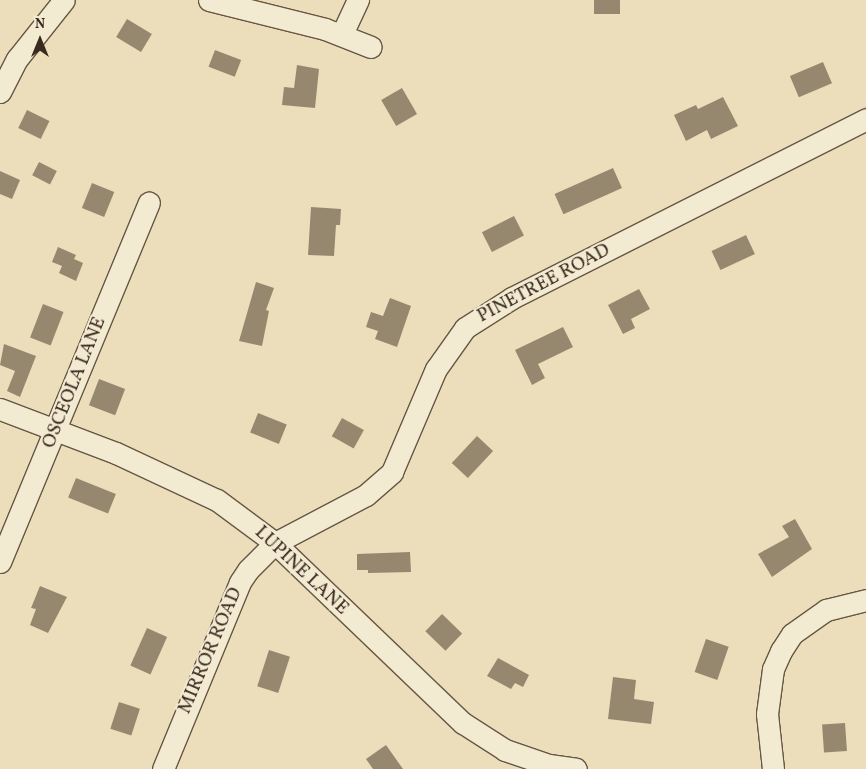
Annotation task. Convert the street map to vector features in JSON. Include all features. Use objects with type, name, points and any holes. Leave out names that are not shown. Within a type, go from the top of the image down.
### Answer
[{"type":"street","points":[[0,92],[17,59],[64,0]]},
{"type":"street","points":[[209,0],[342,34],[371,47]]},
{"type":"street","points":[[342,34],[358,0]]},
{"type":"street","name":"PINETREE ROAD","points":[[274,543],[366,495],[392,472],[444,353],[465,328],[520,293],[866,119]]},
{"type":"street","name":"OSCEOLA LANE","points":[[0,562],[22,505],[57,430],[95,330],[149,203]]},
{"type":"street","name":"LUPINE LANE","points":[[0,409],[142,464],[201,492],[236,513],[274,543],[463,723],[505,750],[576,769]]},
{"type":"street","name":"MIRROR ROAD","points":[[162,769],[240,582],[255,558],[274,543]]},
{"type":"street","points":[[772,769],[767,714],[773,669],[781,651],[792,634],[826,610],[866,600]]},
{"type":"building","points":[[594,0],[620,0],[620,14],[594,14]]},
{"type":"building","points":[[127,19],[152,34],[141,52],[116,37]]},
{"type":"building","points":[[215,50],[241,60],[235,77],[209,67]]},
{"type":"building","points":[[823,62],[832,83],[799,97],[790,76]]},
{"type":"building","points":[[297,65],[319,69],[315,108],[282,105],[284,87],[294,88]]},
{"type":"building","points":[[402,88],[417,114],[396,126],[381,100]]},
{"type":"building","points":[[723,97],[738,126],[711,139],[707,130],[686,141],[674,115],[696,105],[698,109]]},
{"type":"building","points":[[27,110],[49,121],[41,139],[18,128]]},
{"type":"building","points":[[39,162],[57,171],[50,184],[32,175]]},
{"type":"building","points":[[613,168],[622,188],[563,214],[555,194]]},
{"type":"building","points":[[0,171],[20,180],[12,199],[0,194]]},
{"type":"building","points":[[92,183],[114,192],[104,217],[82,208]]},
{"type":"building","points":[[311,207],[341,209],[340,225],[336,225],[334,256],[308,255]]},
{"type":"building","points":[[514,216],[524,236],[492,252],[482,232]]},
{"type":"building","points":[[746,235],[755,254],[720,270],[712,251]]},
{"type":"building","points":[[58,247],[76,255],[74,259],[83,263],[76,281],[59,273],[62,266],[52,262]]},
{"type":"building","points":[[256,282],[274,288],[266,310],[269,311],[262,346],[239,341]]},
{"type":"building","points":[[639,289],[650,309],[631,319],[635,328],[623,334],[608,305]]},
{"type":"building","points":[[390,298],[411,306],[397,347],[375,339],[378,331],[366,327],[371,312],[383,316]]},
{"type":"building","points":[[43,304],[64,312],[51,345],[30,338]]},
{"type":"building","points":[[563,327],[573,347],[538,364],[545,378],[532,385],[515,350]]},
{"type":"building","points":[[4,344],[36,356],[20,397],[7,391],[15,371],[0,365]]},
{"type":"building","points":[[99,379],[125,389],[115,415],[89,405]]},
{"type":"building","points":[[258,413],[287,425],[279,444],[250,432]]},
{"type":"building","points":[[342,418],[364,430],[354,448],[332,436]]},
{"type":"building","points":[[477,436],[493,451],[468,478],[452,463]]},
{"type":"building","points":[[76,478],[116,494],[108,514],[68,497]]},
{"type":"building","points":[[795,519],[812,549],[772,577],[758,554],[789,537],[782,526]]},
{"type":"building","points":[[410,552],[411,572],[368,573],[368,570],[357,570],[357,554]]},
{"type":"building","points":[[40,586],[67,597],[48,633],[30,625],[36,609],[31,608]]},
{"type":"building","points":[[442,614],[462,633],[445,651],[425,631]]},
{"type":"building","points":[[147,628],[167,637],[150,674],[130,665]]},
{"type":"building","points":[[706,639],[729,647],[717,680],[695,672]]},
{"type":"building","points":[[269,650],[290,657],[278,693],[257,686]]},
{"type":"building","points":[[498,658],[529,675],[523,687],[515,683],[511,689],[487,676]]},
{"type":"building","points":[[613,677],[636,680],[634,699],[654,702],[651,724],[608,719]]},
{"type":"building","points":[[119,702],[140,709],[131,735],[110,729]]},
{"type":"building","points":[[845,723],[847,751],[824,753],[822,725]]},
{"type":"building","points":[[386,745],[403,769],[373,769],[366,759]]}]
